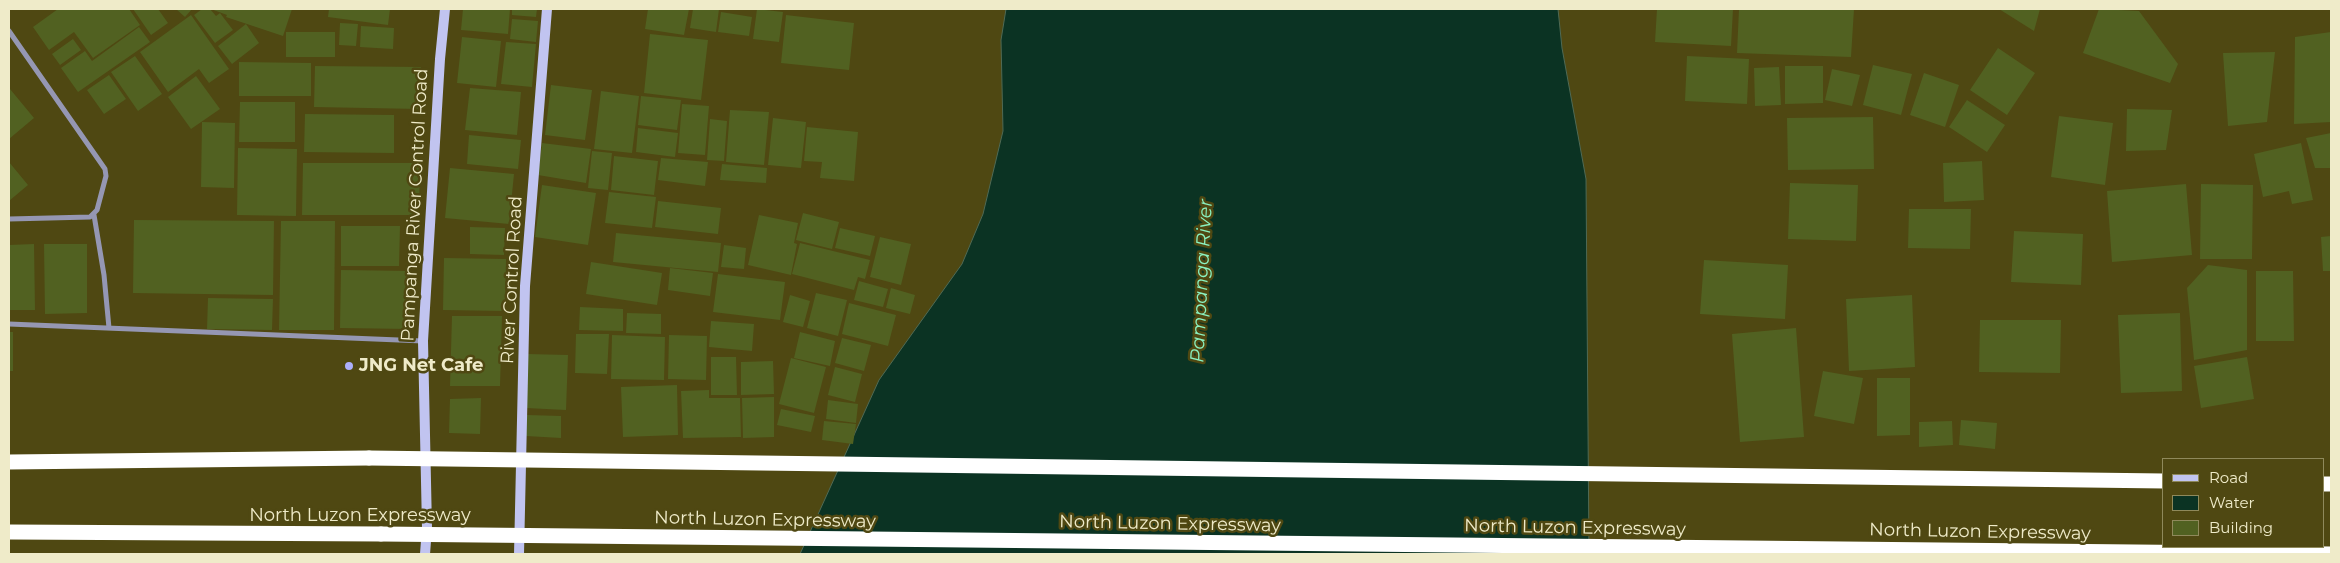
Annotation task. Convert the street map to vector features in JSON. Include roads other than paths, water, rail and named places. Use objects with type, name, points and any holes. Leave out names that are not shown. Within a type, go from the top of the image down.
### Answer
[{"type":"highway","points":[[9,462],[369,458],[2162,482]]},
{"type":"highway","name":"North Luzon Expressway","points":[[9,532],[382,534],[2331,554]]},
{"type":"main road","name":"Pampanga River Control Road","points":[[425,554],[427,528],[423,342],[440,58],[445,9]]},
{"type":"main road","name":"River Control Road","points":[[519,554],[525,286],[547,9]]},
{"type":"street","points":[[9,31],[105,169],[106,176],[94,215],[104,274],[109,328]]},
{"type":"street","points":[[9,219],[90,217],[94,215]]},
{"type":"street","points":[[9,324],[423,342]]},
{"type":"water","name":"Pampanga River","points":[[1006,9],[1558,9],[1562,48],[1586,179],[1589,554],[800,554],[879,380],[962,264],[983,214],[1003,131],[1001,40]]},
{"type":"place","name":"JNG Net Cafe","points":[[349,366]]}]
